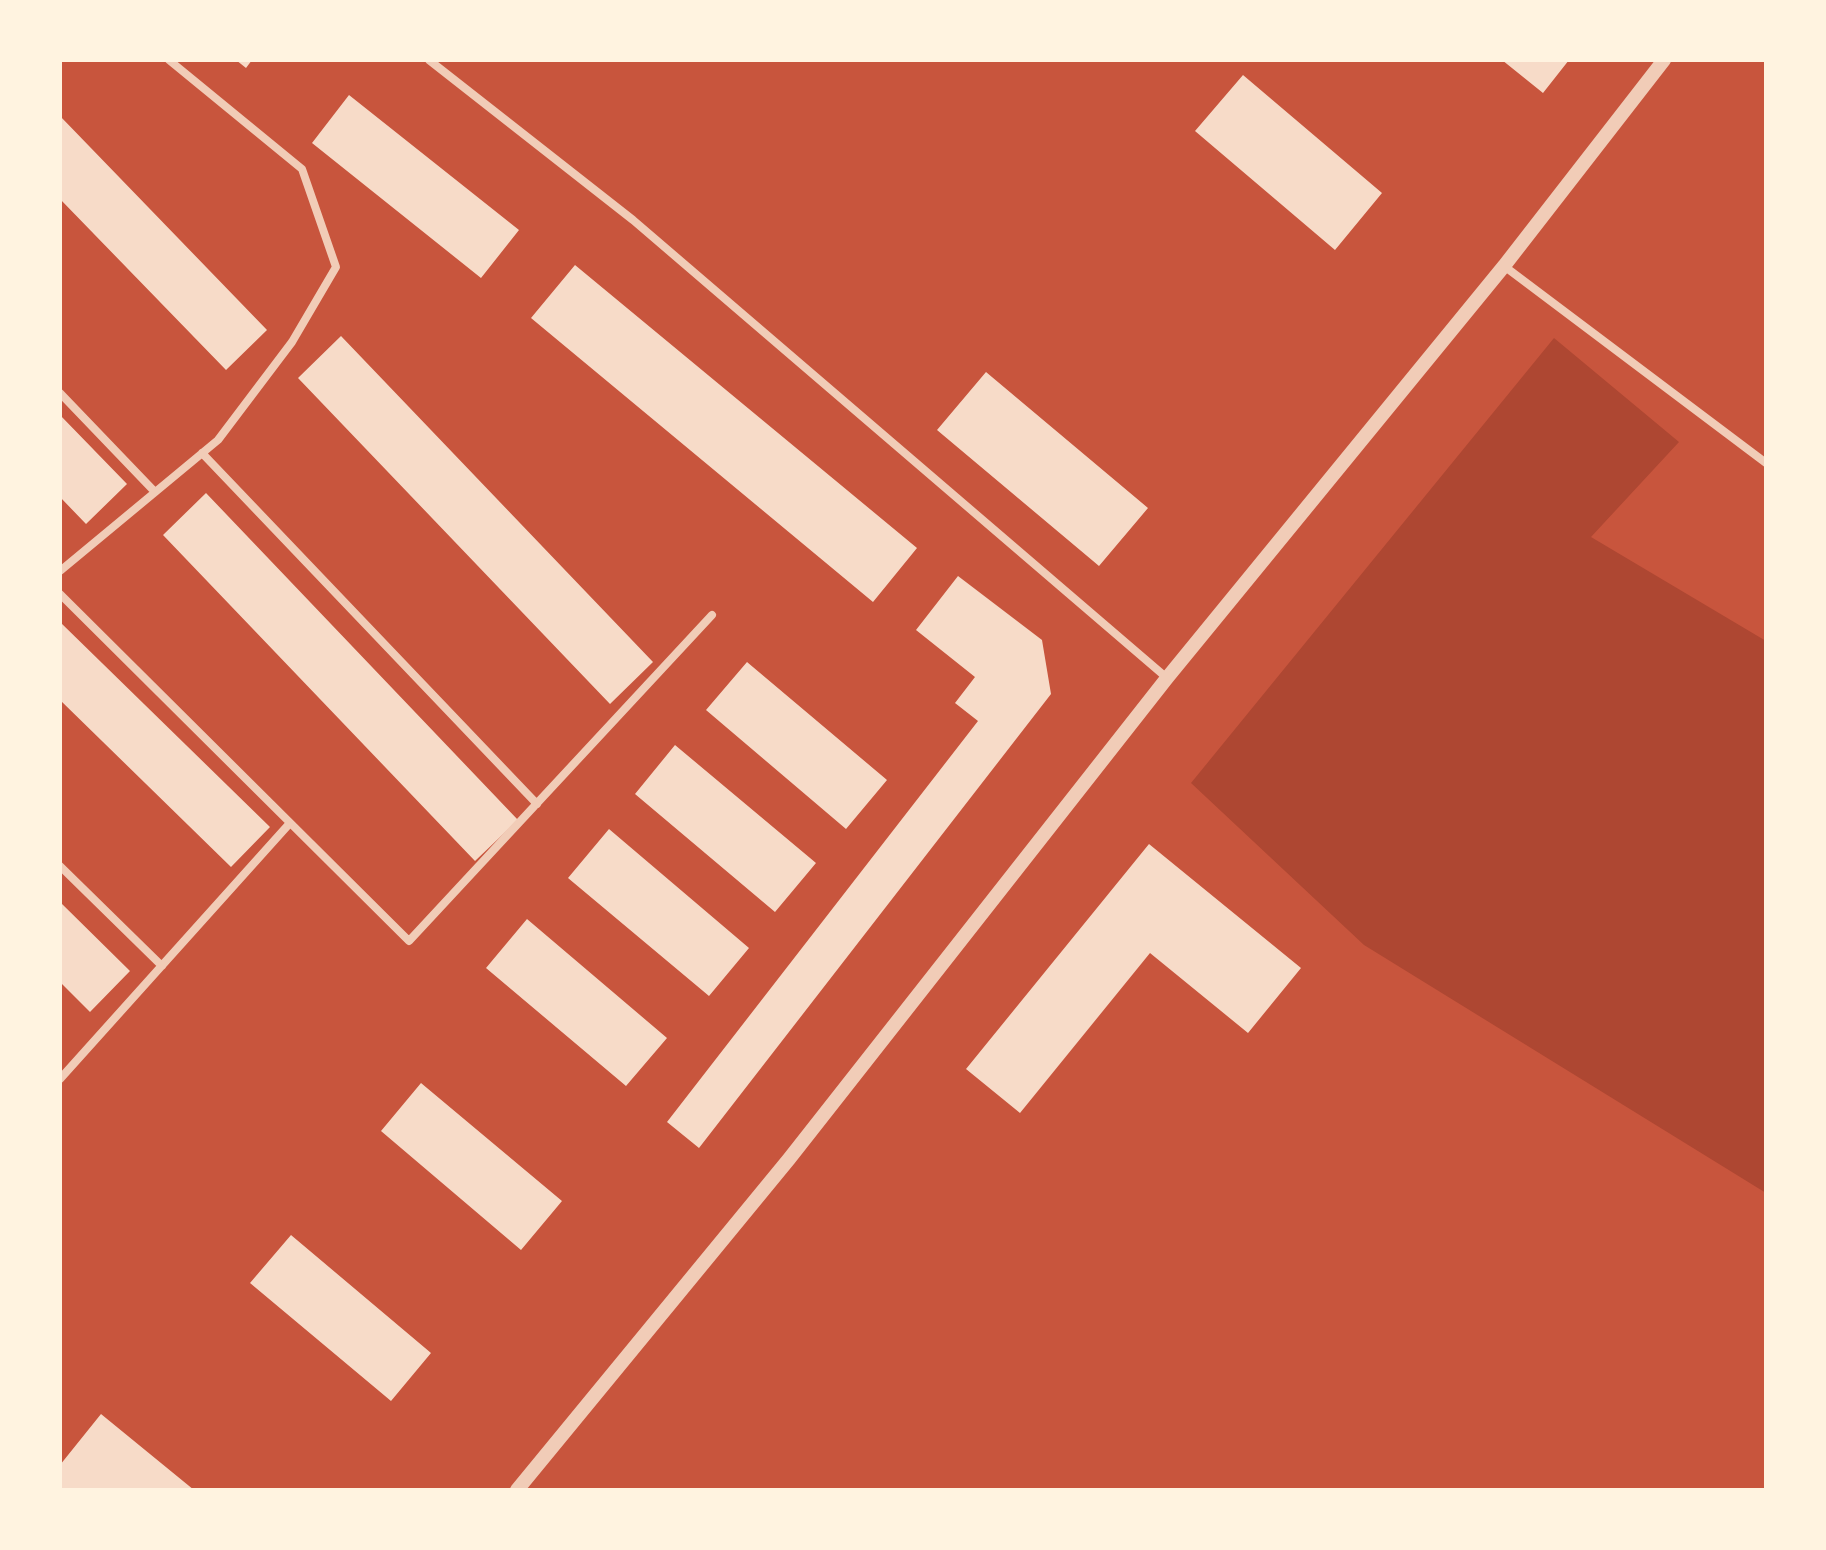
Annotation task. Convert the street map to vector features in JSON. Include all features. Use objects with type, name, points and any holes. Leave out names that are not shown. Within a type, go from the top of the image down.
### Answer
[{"type":"street","points":[[60,571],[218,440],[292,342],[336,267],[302,169],[169,60]]},
{"type":"street","points":[[429,60],[633,220],[1167,678]]},
{"type":"street","points":[[517,1490],[789,1159],[1167,678],[1504,266],[1664,60]]},
{"type":"street","points":[[1504,266],[1766,463]]},
{"type":"street","points":[[60,393],[155,492]]},
{"type":"street","points":[[202,453],[537,804]]},
{"type":"street","points":[[60,594],[409,941],[712,615]]},
{"type":"street","points":[[60,1079],[290,823]]},
{"type":"street","points":[[60,866],[162,966]]},
{"type":"shaded area","points":[[1554,338],[1679,442],[1591,537],[1766,641],[1766,1193],[1364,945],[1191,783]]},
{"type":"building","points":[[236,60],[252,60],[246,68]]},
{"type":"building","points":[[1502,60],[1569,60],[1543,93]]},
{"type":"building","points":[[1243,75],[1382,193],[1335,250],[1195,131]]},
{"type":"building","points":[[349,95],[519,230],[481,278],[312,143]]},
{"type":"building","points":[[60,116],[267,330],[226,370],[60,199]]},
{"type":"building","points":[[575,265],[917,548],[873,602],[531,318]]},
{"type":"building","points":[[341,336],[653,662],[610,704],[298,378]]},
{"type":"building","points":[[986,372],[1148,508],[1099,566],[937,430]]},
{"type":"building","points":[[60,415],[127,484],[86,524],[60,497]]},
{"type":"building","points":[[206,493],[518,820],[475,861],[163,535]]},
{"type":"building","points":[[958,576],[1042,640],[1051,694],[699,1148],[667,1122],[978,721],[955,703],[975,677],[916,630]]},
{"type":"building","points":[[60,622],[270,827],[231,867],[60,700]]},
{"type":"building","points":[[747,662],[887,780],[846,829],[706,710]]},
{"type":"building","points":[[675,745],[816,863],[775,912],[635,794]]},
{"type":"building","points":[[609,829],[749,948],[709,996],[568,878]]},
{"type":"building","points":[[1149,844],[1301,968],[1248,1033],[1150,953],[1020,1113],[966,1069]]},
{"type":"building","points":[[60,902],[130,971],[90,1012],[60,982]]},
{"type":"building","points":[[527,919],[667,1038],[626,1086],[486,968]]},
{"type":"building","points":[[421,1083],[562,1201],[521,1250],[381,1131]]},
{"type":"building","points":[[291,1235],[431,1353],[391,1401],[250,1283]]},
{"type":"building","points":[[101,1414],[194,1490],[64,1490],[60,1487],[60,1465]]}]
